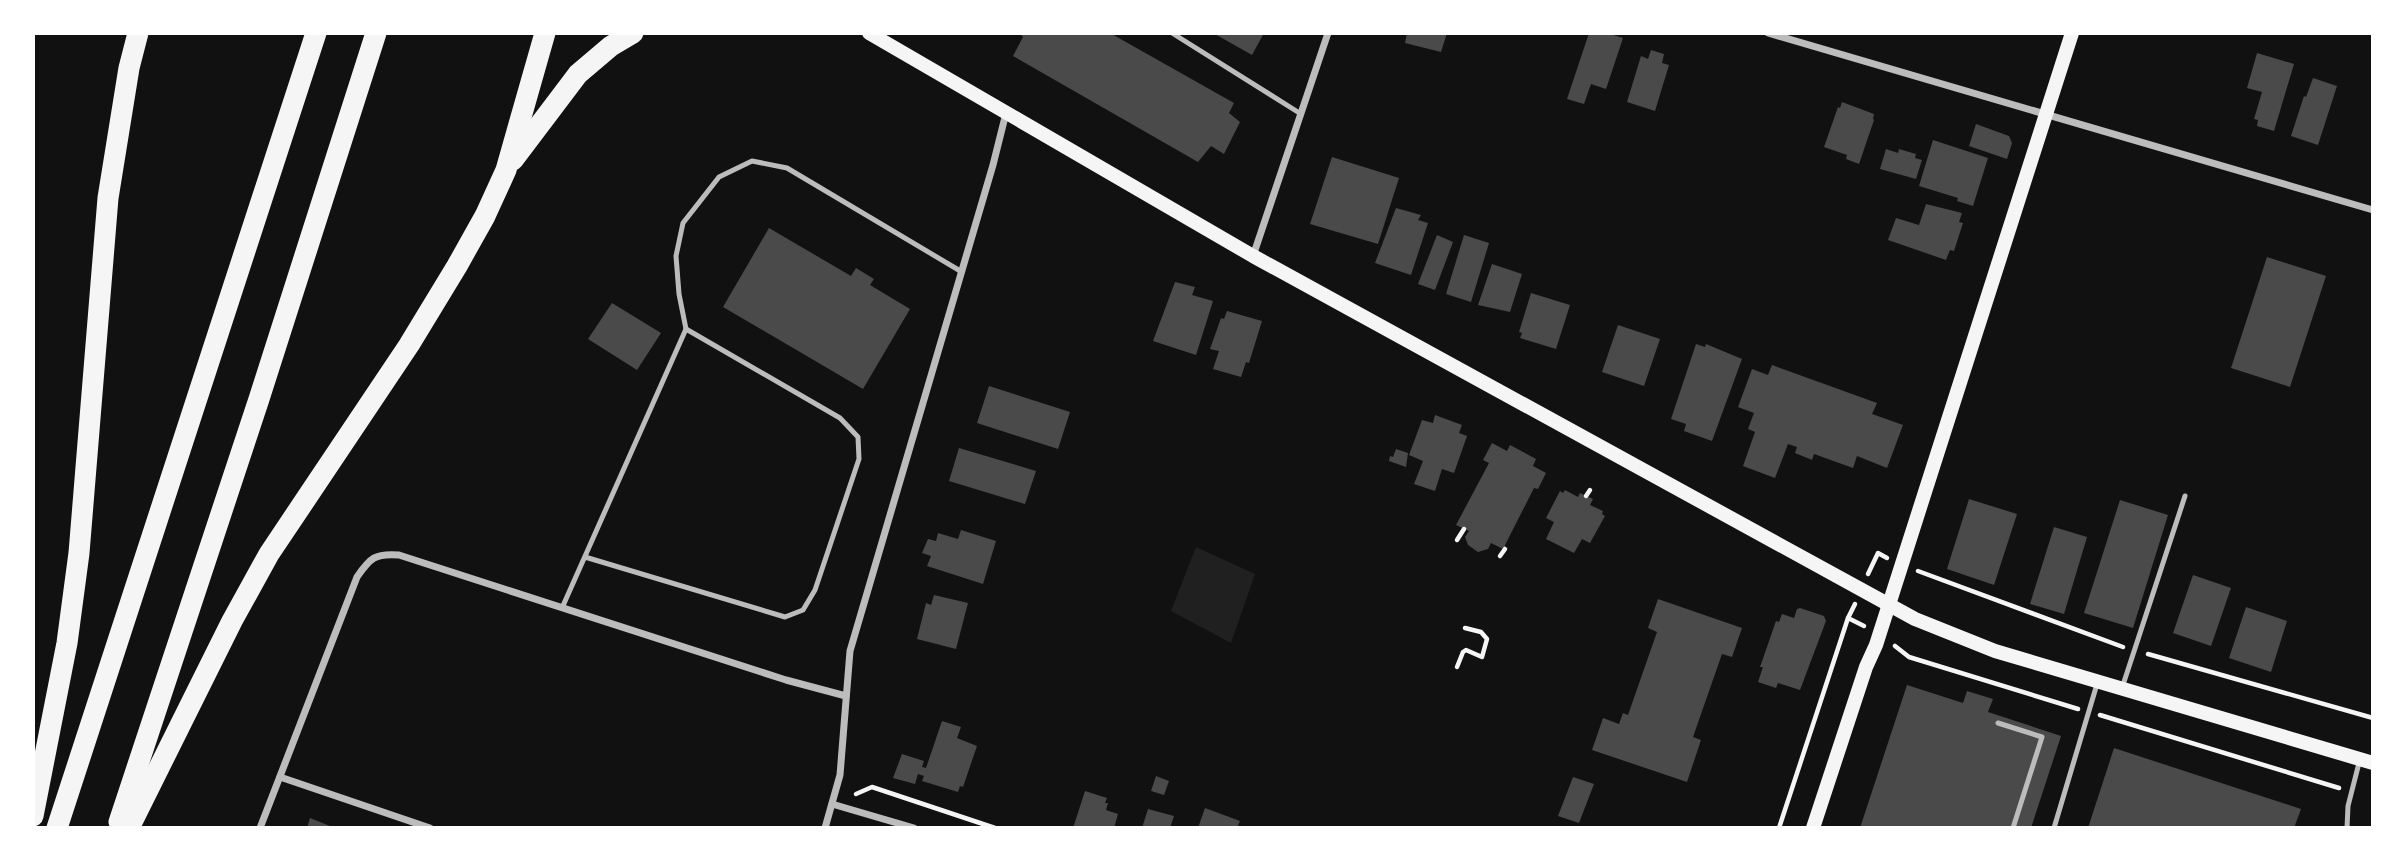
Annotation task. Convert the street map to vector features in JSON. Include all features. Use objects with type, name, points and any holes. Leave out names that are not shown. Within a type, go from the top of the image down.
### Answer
[{"type":"highway","points":[[33,816],[67,643],[79,553],[108,198],[129,68],[138,33]]},
{"type":"highway","points":[[57,828],[316,33]]},
{"type":"highway","points":[[117,828],[259,399],[376,33]]},
{"type":"highway","points":[[506,170],[545,33]]},
{"type":"highway","points":[[128,828],[232,621],[269,554],[421,326],[463,256],[506,170],[578,74],[611,46],[633,33]]},
{"type":"main road","points":[[869,33],[1253,256],[1915,620],[1995,651],[2366,761]]},
{"type":"main road","points":[[1813,828],[1889,604],[2072,33]]},
{"type":"street","points":[[1253,256],[1328,33]]},
{"type":"street","points":[[1768,33],[2373,210]]},
{"type":"street","points":[[825,828],[840,775],[850,651],[1006,113]]},
{"type":"street","points":[[260,828],[358,578],[368,562],[385,554],[399,555],[786,680],[846,696]]},
{"type":"street","points":[[280,778],[430,828]]},
{"type":"street","points":[[832,804],[914,828]]},
{"type":"lane","points":[[1172,33],[1301,114]]},
{"type":"lane","points":[[562,608],[686,329],[679,294],[676,256],[684,223],[719,177],[752,161],[787,167],[962,272]]},
{"type":"lane","points":[[585,556],[785,617],[803,610],[815,590],[859,458],[858,437],[840,418],[686,329]]},
{"type":"lane","points":[[2122,688],[2185,496]]},
{"type":"lane","points":[[2054,828],[2098,681]]},
{"type":"lane","points":[[1998,723],[2042,737],[2014,828]]},
{"type":"lane","points":[[2347,828],[2348,806],[2366,761]]},
{"type":"path","points":[[1586,496],[1590,490]]},
{"type":"path","points":[[1457,540],[1464,529]]},
{"type":"path","points":[[1500,556],[1505,549]]},
{"type":"path","points":[[1779,828],[1848,618]]},
{"type":"path","points":[[1457,667],[1462,652],[1466,650],[1482,657],[1487,639],[1481,632],[1465,628]]},
{"type":"path","points":[[832,804],[872,787],[995,828]]},
{"type":"shaded area","points":[[1196,547],[1255,574],[1231,643],[1171,611]]},
{"type":"building","points":[[1019,33],[1110,33],[1234,103],[1229,113],[1240,122],[1224,154],[1211,146],[1198,162],[1013,56],[1023,37]]},
{"type":"building","points":[[1213,33],[1264,33],[1252,55]]},
{"type":"building","points":[[1407,33],[1447,33],[1441,52],[1405,43]]},
{"type":"building","points":[[1589,33],[1607,33],[1623,38],[1606,89],[1591,84],[1584,104],[1567,99]]},
{"type":"building","points":[[1651,50],[1664,54],[1662,63],[1669,65],[1655,111],[1627,102],[1641,56],[1648,59]]},
{"type":"building","points":[[2257,53],[2294,64],[2274,131],[2257,126],[2258,120],[2254,119],[2262,92],[2247,88]]},
{"type":"building","points":[[2313,78],[2337,86],[2318,145],[2291,136]]},
{"type":"building","points":[[1842,102],[1874,114],[1859,164],[1846,159],[1847,155],[1824,147]]},
{"type":"building","points":[[1976,124],[2009,136],[2012,143],[2007,159],[1969,146]]},
{"type":"building","points":[[1933,140],[1988,158],[1973,206],[1957,201],[1958,198],[1919,186]]},
{"type":"building","points":[[1886,149],[1898,153],[1899,149],[1916,154],[1915,158],[1922,160],[1916,179],[1880,169]]},
{"type":"building","points":[[1332,157],[1399,178],[1378,244],[1310,224]]},
{"type":"building","points":[[1926,204],[1962,213],[1959,222],[1963,223],[1954,251],[1950,250],[1946,260],[1888,240],[1896,218],[1919,225]]},
{"type":"building","points":[[1396,208],[1421,215],[1418,220],[1428,223],[1411,275],[1375,263]]},
{"type":"building","points":[[769,228],[851,276],[856,268],[874,279],[870,285],[910,309],[863,389],[723,307]]},
{"type":"building","points":[[1437,235],[1453,242],[1435,290],[1418,284]]},
{"type":"building","points":[[1464,235],[1489,243],[1471,302],[1446,294]]},
{"type":"building","points":[[2267,257],[2326,276],[2290,387],[2231,368]]},
{"type":"building","points":[[1492,264],[1522,274],[1510,312],[1478,305]]},
{"type":"building","points":[[1175,282],[1195,287],[1192,295],[1213,301],[1196,355],[1153,341]]},
{"type":"building","points":[[1531,293],[1570,305],[1556,349],[1520,338],[1522,333],[1519,332]]},
{"type":"building","points":[[612,303],[661,333],[637,370],[588,339]]},
{"type":"building","points":[[1227,311],[1262,321],[1249,363],[1246,362],[1241,377],[1213,369],[1219,351],[1210,349],[1221,318],[1224,319]]},
{"type":"building","points":[[1618,325],[1660,339],[1644,386],[1602,372]]},
{"type":"building","points":[[1696,344],[1705,347],[1706,344],[1742,359],[1712,441],[1684,431],[1686,424],[1671,419]]},
{"type":"building","points":[[1772,365],[1877,403],[1872,414],[1903,425],[1887,468],[1857,456],[1853,468],[1814,454],[1812,460],[1795,453],[1797,447],[1788,444],[1775,478],[1743,466],[1755,432],[1748,429],[1754,413],[1738,407],[1752,369],[1768,375]]},
{"type":"building","points":[[989,386],[1070,412],[1058,449],[977,423]]},
{"type":"building","points":[[1435,415],[1462,425],[1459,433],[1467,436],[1454,473],[1442,469],[1435,491],[1414,484],[1423,461],[1409,455],[1422,420],[1433,423]]},
{"type":"building","points":[[1492,443],[1507,451],[1510,445],[1536,459],[1533,466],[1546,473],[1538,489],[1534,488],[1503,549],[1491,543],[1488,549],[1478,552],[1468,545],[1465,537],[1469,531],[1456,525],[1489,463],[1483,460]]},
{"type":"building","points":[[959,448],[1036,471],[1025,504],[949,481]]},
{"type":"building","points":[[1396,449],[1408,453],[1406,467],[1389,461]]},
{"type":"building","points":[[1565,490],[1578,497],[1580,493],[1593,499],[1590,505],[1603,511],[1605,516],[1590,543],[1582,539],[1574,553],[1546,539],[1554,522],[1546,518],[1560,491],[1563,493]]},
{"type":"building","points":[[1969,499],[2017,514],[1994,585],[1947,569]]},
{"type":"building","points":[[2120,500],[2168,515],[2133,628],[2084,613]]},
{"type":"building","points":[[2054,527],[2087,537],[2064,614],[2030,604]]},
{"type":"building","points":[[961,530],[996,541],[983,584],[927,566],[931,556],[922,553],[928,539],[936,541],[938,533],[958,539]]},
{"type":"building","points":[[2193,575],[2231,588],[2211,646],[2173,633]]},
{"type":"building","points":[[934,595],[968,603],[956,649],[917,639],[926,603],[931,605]]},
{"type":"building","points":[[1658,599],[1742,628],[1732,657],[1722,654],[1693,737],[1701,740],[1687,782],[1592,750],[1603,718],[1619,724],[1623,713],[1628,715],[1657,632],[1648,628]]},
{"type":"building","points":[[2246,607],[2287,621],[2271,672],[2229,658]]},
{"type":"building","points":[[1800,608],[1824,616],[1826,621],[1800,690],[1778,683],[1776,688],[1758,682],[1763,667],[1760,667],[1776,621],[1779,622],[1782,614],[1794,618]]},
{"type":"building","points":[[1907,685],[1963,703],[1967,691],[1993,699],[1988,712],[2061,736],[2031,828],[1860,828]]},
{"type":"building","points":[[942,721],[961,727],[957,738],[977,746],[963,787],[960,786],[958,792],[922,781],[924,776],[918,774],[915,784],[893,778],[902,754],[924,761],[922,767],[926,768]]},
{"type":"building","points":[[2114,748],[2301,809],[2294,828],[2088,828]]},
{"type":"building","points":[[1156,776],[1169,781],[1164,795],[1151,791]]},
{"type":"building","points":[[1573,777],[1594,784],[1579,823],[1558,816]]},
{"type":"building","points":[[1085,791],[1107,798],[1106,810],[1118,814],[1114,828],[1073,828]]},
{"type":"building","points":[[1205,808],[1240,821],[1237,828],[1198,828]]},
{"type":"building","points":[[1148,809],[1174,816],[1170,828],[1142,828]]},
{"type":"building","points":[[310,818],[335,828],[307,828]]}]
